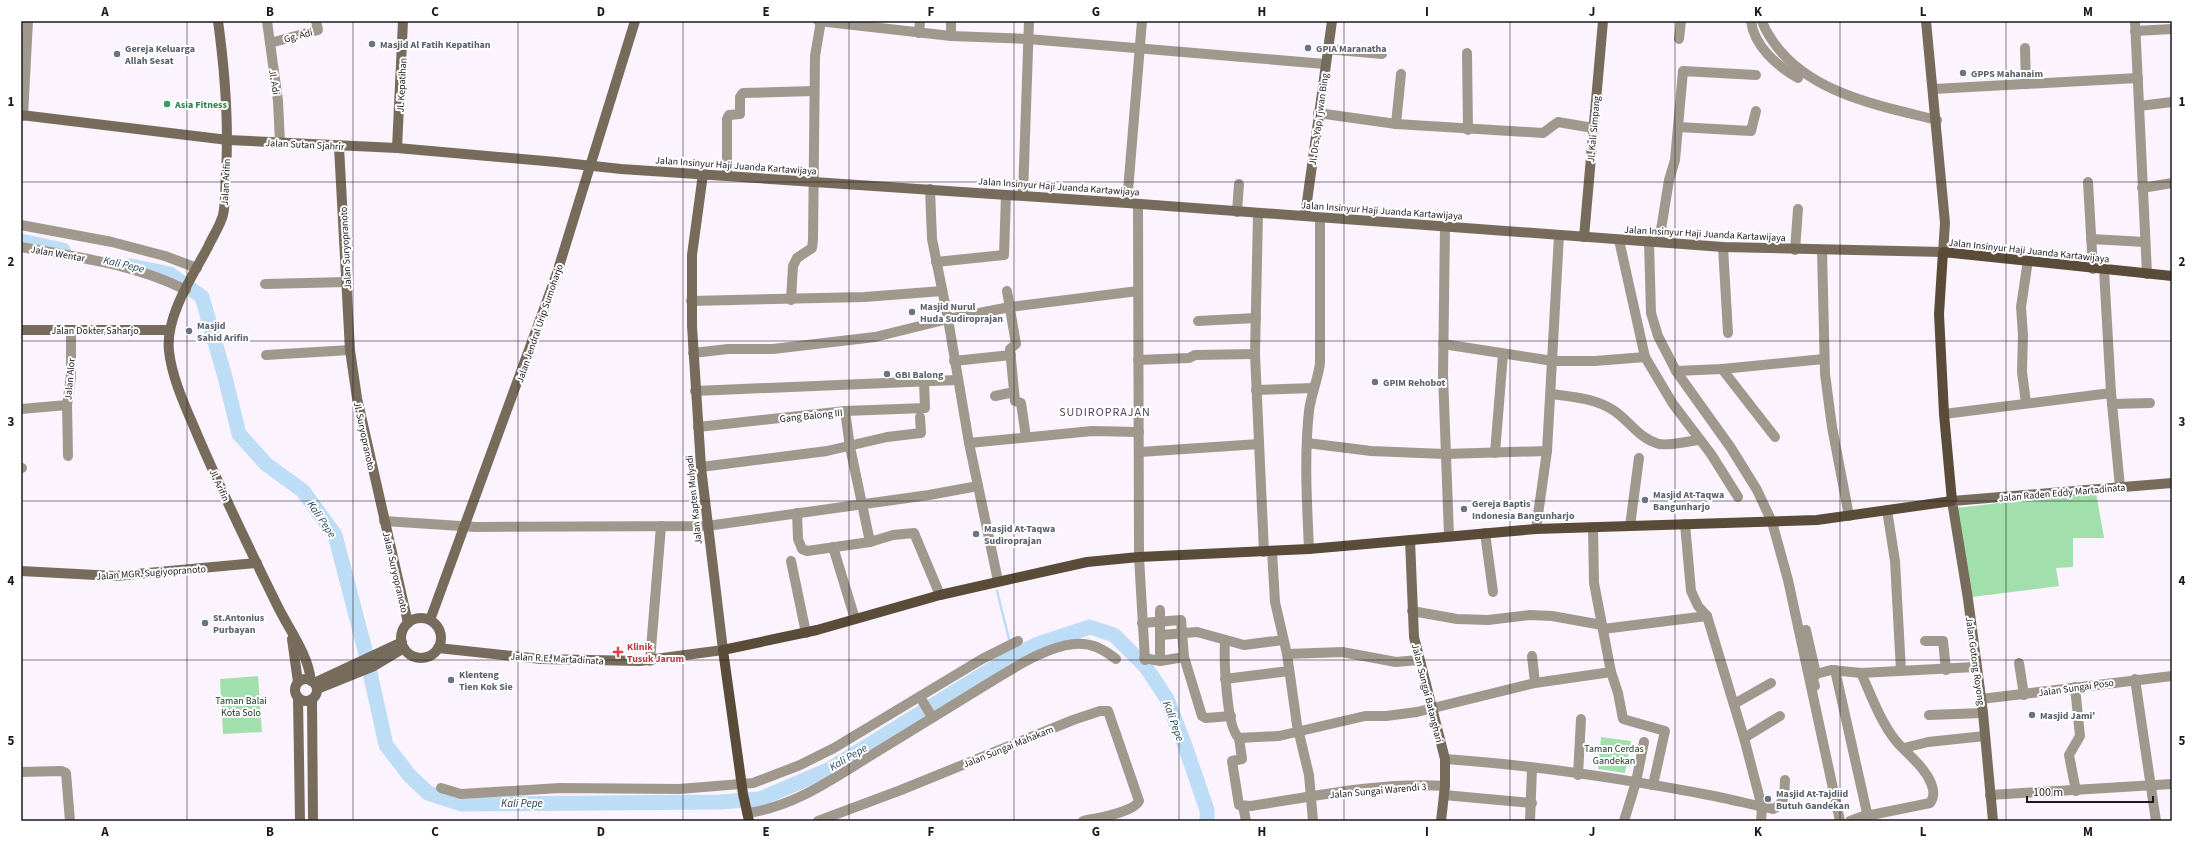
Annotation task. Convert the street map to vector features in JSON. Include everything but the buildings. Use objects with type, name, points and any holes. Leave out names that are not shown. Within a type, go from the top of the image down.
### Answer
[{"type":"main road","name":"Jalan Arifin","points":[[169,330],[186,289],[223,216],[228,140],[226,92],[218,21]]},
{"type":"main road","name":"Jl. Kepatihan","points":[[397,148],[404,21]]},
{"type":"main road","name":"Jalan Jendral Urip Sumoharjo","points":[[430,620],[556,276],[635,21]]},
{"type":"main road","name":"Jl. Drs. Yap Tjwan Bing","points":[[1305,216],[1318,113],[1332,21]]},
{"type":"main road","name":"Jl. Kali Simpang","points":[[1584,237],[1592,128],[1603,21]]},
{"type":"main road","points":[[723,650],[806,633],[940,595],[1087,562],[1139,557],[1309,549],[1536,529],[1817,520],[1952,501],[1944,414],[1939,314],[1945,223],[1934,89],[1926,21]]},
{"type":"main road","name":"Jalan Sutan Sjahrir","points":[[22,115],[228,140],[397,148],[556,162],[590,167]]},
{"type":"main road","name":"Jalan Suryopranoto","points":[[339,146],[350,350]]},
{"type":"main road","name":"Jalan Insinyur Haji Juanda Kartawijaya","points":[[590,167],[930,189],[1723,247],[1795,250],[1943,252],[2028,260],[2093,269],[2172,276]]},
{"type":"main road","name":"Jalan Kapten Mulyadi","points":[[703,174],[692,255],[691,301],[695,391],[707,526],[723,650],[748,815]]},
{"type":"main road","name":"Jalan Dokter Saharjo","points":[[21,330],[169,330]]},
{"type":"main road","name":"Jl. Arifin","points":[[169,330],[171,360],[192,421],[291,633]]},
{"type":"main road","name":"Jl. Suryopranoto","points":[[350,350],[357,398],[384,521]]},
{"type":"main road","name":"Jalan Raden Eddy Martadinata","points":[[1952,501],[2172,483]]},
{"type":"main road","name":"Jalan Gotong Royong","points":[[1952,501],[1968,599],[1975,667],[1986,736],[1993,821]]},
{"type":"main road","name":"Jalan Suryopranoto","points":[[384,521],[408,623]]},
{"type":"main road","name":"Jalan Sungai Batanghari","points":[[1410,540],[1412,612],[1418,660],[1445,759],[1441,821]]},
{"type":"main road","name":"Jalan MGR. Sugiyopranoto","points":[[21,572],[114,576],[257,563]]},
{"type":"main road","points":[[418,619],[430,620],[435,624],[441,635],[438,648],[430,656],[413,656],[403,645],[403,632],[408,623],[418,619]]},
{"type":"main road","points":[[291,633],[298,682],[295,688],[298,697],[300,821]]},
{"type":"main road","points":[[291,633],[306,660],[314,684],[312,699],[314,821]]},
{"type":"main road","points":[[298,682],[304,679],[314,684],[342,675],[372,662],[403,645]]},
{"type":"main road","name":"Jalan R.E. Martadinata","points":[[438,648],[541,659],[650,661],[723,650]]},
{"type":"main road","points":[[298,697],[305,700],[312,699]]},
{"type":"street","points":[[22,115],[28,21]]},
{"type":"street","name":"Jl. Adi","points":[[267,21],[278,101],[280,143]]},
{"type":"street","name":"Gg. Adi","points":[[270,43],[318,30],[316,21]]},
{"type":"street","points":[[919,33],[920,21]]},
{"type":"street","points":[[951,21],[951,36]]},
{"type":"street","points":[[1022,21],[1026,39]]},
{"type":"street","points":[[1022,196],[1026,39],[1029,21]]},
{"type":"street","points":[[1128,203],[1142,21]]},
{"type":"street","points":[[1680,39],[1681,21]]},
{"type":"street","points":[[1751,21],[1785,56],[1796,73],[1878,106],[1937,121]]},
{"type":"street","points":[[791,300],[793,266],[797,258],[812,248],[815,56],[820,22],[951,36],[1026,39],[1325,64]]},
{"type":"street","points":[[2147,274],[2135,26],[2172,29]]},
{"type":"street","points":[[2025,48],[2026,84]]},
{"type":"street","points":[[1328,50],[1382,54]]},
{"type":"street","points":[[1467,53],[1468,130]]},
{"type":"street","points":[[1756,75],[1683,71],[1675,160],[1654,242],[1651,313],[1658,336],[1676,372],[1730,448],[1757,490],[1772,522],[1788,580],[1840,821]]},
{"type":"street","points":[[1396,124],[1401,74]]},
{"type":"street","points":[[1934,89],[2138,78]]},
{"type":"street","points":[[727,176],[727,118],[729,115],[740,114],[740,98],[743,93],[814,91]]},
{"type":"street","points":[[2139,106],[2172,102]]},
{"type":"street","points":[[1678,127],[1751,131],[1756,111]]},
{"type":"street","points":[[1318,113],[1396,124],[1468,130],[1543,133],[1558,122],[1592,128]]},
{"type":"street","points":[[2088,182],[2093,269]]},
{"type":"street","points":[[2142,188],[2172,183]]},
{"type":"street","points":[[1237,212],[1239,184]]},
{"type":"street","points":[[930,189],[932,239],[948,319],[957,380],[969,443],[998,581]]},
{"type":"street","points":[[936,262],[1004,255],[1006,195]]},
{"type":"street","points":[[1138,204],[1138,360],[1140,452],[1139,557],[1144,659],[1160,661],[1184,657]]},
{"type":"street","points":[[1795,250],[1798,209]]},
{"type":"street","points":[[1258,214],[1255,354],[1256,390],[1268,552],[1275,602],[1287,654],[1298,731],[1307,765],[1312,796],[1313,821]]},
{"type":"street","points":[[1309,549],[1307,443],[1313,388],[1318,380],[1320,363],[1320,218]]},
{"type":"street","points":[[21,226],[112,242],[166,256],[196,268]]},
{"type":"street","points":[[1445,227],[1442,344],[1444,454],[1448,536]]},
{"type":"street","points":[[1536,529],[1548,451],[1559,235]]},
{"type":"street","points":[[1619,240],[1645,357],[1673,404],[1711,454],[1738,497]]},
{"type":"street","points":[[2091,246],[2146,251]]},
{"type":"street","name":"Jalan Wentar","points":[[21,247],[97,260],[160,278],[186,289]]},
{"type":"street","points":[[1723,247],[1728,333]]},
{"type":"street","points":[[1822,250],[1824,359],[1832,426],[1849,516]]},
{"type":"street","points":[[2026,403],[2022,372],[2024,335],[2021,307],[2028,260]]},
{"type":"street","points":[[2104,270],[2111,393],[2120,487]]},
{"type":"street","points":[[265,284],[346,282]]},
{"type":"street","points":[[691,301],[865,298],[942,291]]},
{"type":"street","points":[[693,353],[728,349],[773,349],[875,337],[948,319],[1010,307],[1138,291]]},
{"type":"street","points":[[1007,292],[1016,344],[1011,348],[1015,402],[1021,404],[1026,437]]},
{"type":"street","points":[[1198,320],[1256,318]]},
{"type":"street","name":"Jalan Alor","points":[[21,409],[67,405],[71,376],[71,330]]},
{"type":"street","points":[[1442,344],[1553,361],[1595,361],[1645,357]]},
{"type":"street","points":[[266,355],[350,350]]},
{"type":"street","points":[[1138,360],[1255,354]]},
{"type":"street","points":[[1495,453],[1503,354]]},
{"type":"street","points":[[954,361],[1011,355]]},
{"type":"street","points":[[1676,372],[1824,359]]},
{"type":"street","points":[[1722,369],[1775,437]]},
{"type":"street","points":[[695,391],[957,380]]},
{"type":"street","name":"Gang Balong III","points":[[698,427],[845,411],[925,408],[924,381]]},
{"type":"street","points":[[1256,390],[1313,388]]},
{"type":"street","points":[[995,396],[1014,392]]},
{"type":"street","points":[[1944,414],[2111,393]]},
{"type":"street","points":[[1551,394],[1583,398],[1604,405],[1614,411],[1636,431],[1650,441],[1661,444],[1699,440]]},
{"type":"street","points":[[2112,404],[2150,403]]},
{"type":"street","points":[[67,405],[68,456]]},
{"type":"street","points":[[845,411],[850,447],[870,542]]},
{"type":"street","points":[[701,467],[850,447],[887,437],[921,432],[920,417]]},
{"type":"street","points":[[969,443],[1092,431],[1139,432]]},
{"type":"street","points":[[1307,443],[1371,451],[1444,454],[1548,451]]},
{"type":"street","points":[[1140,452],[1259,444]]},
{"type":"street","points":[[1630,526],[1639,458]]},
{"type":"street","points":[[384,521],[465,526],[707,526],[863,503],[929,495],[978,486]]},
{"type":"street","points":[[1887,510],[1895,561],[1901,671]]},
{"type":"street","points":[[796,513],[798,539],[802,548],[810,551],[870,542],[893,535],[914,533],[940,595]]},
{"type":"street","points":[[1685,524],[1691,591],[1698,606],[1707,616],[1734,704],[1762,807],[1761,821]]},
{"type":"street","points":[[650,661],[661,526]]},
{"type":"street","points":[[1593,527],[1594,583],[1611,672],[1624,720],[1665,732],[1653,785]]},
{"type":"street","points":[[1486,533],[1493,592]]},
{"type":"street","points":[[833,547],[855,619]]},
{"type":"street","points":[[791,561],[806,633]]},
{"type":"street","points":[[1160,610],[1162,634],[1160,661]]},
{"type":"street","points":[[1412,612],[1457,619],[1488,620],[1530,615],[1552,616],[1603,627],[1707,616]]},
{"type":"street","points":[[1142,622],[1182,620],[1184,633],[1184,657],[1203,718],[1231,716]]},
{"type":"street","points":[[1806,630],[1816,674],[1813,679],[1846,821]]},
{"type":"street","points":[[1162,634],[1198,632],[1225,640],[1253,645],[1284,640]]},
{"type":"street","points":[[1225,640],[1225,679],[1231,716],[1236,736],[1239,738],[1242,759],[1232,762],[1238,804],[1243,806],[1246,821]]},
{"type":"street","points":[[441,788],[461,794],[520,789],[743,789],[812,760],[1008,645],[1018,641]]},
{"type":"street","points":[[1925,641],[1943,641],[1946,670]]},
{"type":"street","points":[[748,815],[773,808],[819,787],[931,716],[1021,665],[1064,646],[1089,644],[1116,658]]},
{"type":"street","points":[[1287,654],[1342,652],[1396,662],[1418,660]]},
{"type":"street","points":[[1532,656],[1535,683]]},
{"type":"street","points":[[2019,663],[2024,695]]},
{"type":"street","points":[[1816,674],[1835,670],[1861,673],[1946,670],[1975,667]]},
{"type":"street","points":[[1835,670],[1869,814]]},
{"type":"street","points":[[1225,679],[1289,671]]},
{"type":"street","points":[[1239,738],[1279,736],[1365,716],[1396,715],[1432,708],[1535,683],[1611,672]]},
{"type":"street","points":[[1850,821],[1869,814],[1930,803],[1933,798],[1934,791],[1930,781],[1884,723],[1861,673]]},
{"type":"street","name":"Jalan Sungai Poso","points":[[1981,699],[2024,695],[2135,679],[2172,676]]},
{"type":"street","points":[[2135,679],[2156,821]]},
{"type":"street","points":[[1734,704],[1771,683]]},
{"type":"street","points":[[2075,687],[2080,736],[2069,755],[2076,791]]},
{"type":"street","points":[[920,698],[931,716]]},
{"type":"street","name":"Jalan Sungai Mahakam","points":[[818,821],[1100,711],[1108,711],[1113,720],[1137,791],[1138,804],[1129,810],[1083,821]]},
{"type":"street","points":[[1930,715],[1983,713]]},
{"type":"street","points":[[1744,738],[1780,716]]},
{"type":"street","points":[[1578,774],[1581,719]]},
{"type":"street","points":[[1904,748],[1928,742],[1986,736]]},
{"type":"street","points":[[1624,821],[1636,782],[1644,742]]},
{"type":"street","points":[[1445,759],[1532,768],[1636,782],[1719,797],[1773,809],[1781,806],[1783,802],[1785,780]]},
{"type":"street","points":[[1530,821],[1532,803],[1532,768]]},
{"type":"street","points":[[21,772],[61,771],[66,773],[70,821]]},
{"type":"street","points":[[1990,795],[2172,784]]},
{"type":"street","name":"Jalan Sungai Warendi 3","points":[[1243,806],[1378,788],[1444,791],[1532,803]]},
{"type":"green space","points":[[2096,492],[2104,538],[2073,538],[2073,567],[2056,568],[2059,586],[1972,597],[1956,508]]},
{"type":"green space","name":"Taman Balai Kota Solo","points":[[258,676],[262,732],[223,734],[220,679]]},
{"type":"green space","name":"Taman Cerdas Gandekan","points":[[1601,737],[1631,741],[1625,773],[1598,769]]},
{"type":"waterway","name":"Kali Pepe","points":[[21,241],[63,250]]},
{"type":"waterway","name":"Kali Pepe","points":[[131,266],[170,274],[202,297],[225,377],[239,434],[266,464],[303,491],[335,535],[365,650],[386,745],[409,775],[428,793],[462,804],[720,802],[760,799],[830,769],[1013,656],[1038,644],[1090,627],[1114,635],[1146,667],[1167,699],[1207,810],[1207,821]]},
{"type":"waterway","points":[[997,591],[1010,643]]},
{"type":"waterway","points":[[1012,647],[1015,655]]},
{"type":"place","name":"Masjid Al Fatih Kepatihan","points":[[372,44]]},
{"type":"place","name":"GPIA Maranatha","points":[[1308,48]]},
{"type":"place","name":"Gereja Keluarga Allah Sesat","points":[[117,54]]},
{"type":"place","name":"GPPS Mahanaim","points":[[1963,73]]},
{"type":"place","name":"Asia Fitness","points":[[167,104]]},
{"type":"place","name":"Masjid Nurul Huda Sudiroprajan","points":[[912,312]]},
{"type":"place","name":"Masjid Sahid Arifin","points":[[189,331]]},
{"type":"place","name":"GBI Balong","points":[[887,374]]},
{"type":"place","name":"GPIM Rehobot","points":[[1375,382]]},
{"type":"place","name":"Masjid At-Taqwa Bangunharjo","points":[[1645,500]]},
{"type":"place","name":"Gereja Baptis Indonesia Bangunharjo","points":[[1464,509]]},
{"type":"place","name":"Masjid At-Taqwa Sudiroprajan","points":[[976,534]]},
{"type":"place","name":"St.Antonius Purbayan","points":[[205,623]]},
{"type":"place","name":"Klinik Tusuk Jarum","points":[[618,652]]},
{"type":"place","name":"Klenteng Tien Kok Sie","points":[[451,680]]},
{"type":"place","name":"Masjid Jami'","points":[[2032,715]]},
{"type":"place","name":"Masjid At-Tajdiid Butuh Gandekan","points":[[1768,799]]},
{"type":"district","name":"SUDIROPRAJAN","points":[[1105,412]]}]
